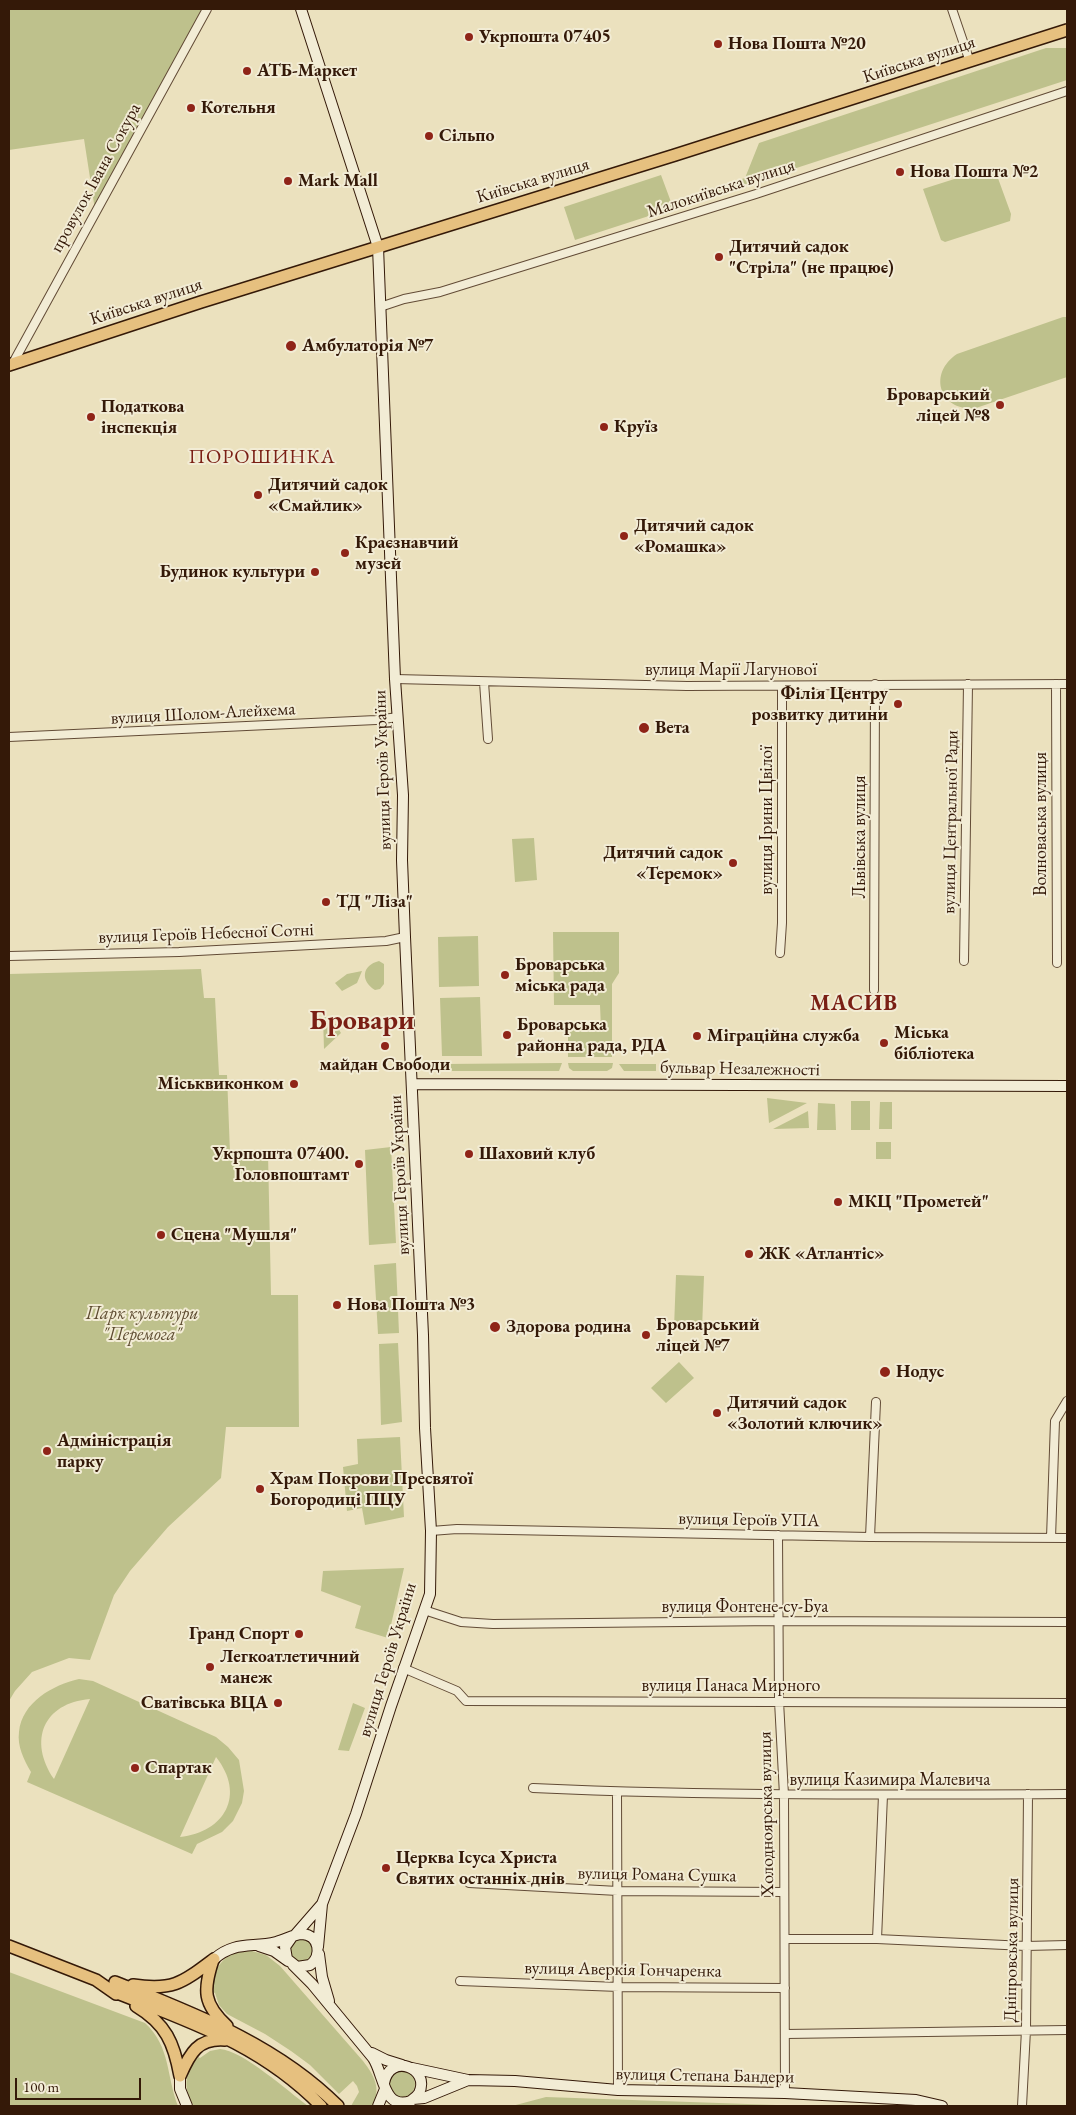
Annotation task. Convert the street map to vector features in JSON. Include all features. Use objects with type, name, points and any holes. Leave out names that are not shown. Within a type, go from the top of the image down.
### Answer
[{"type":"main road","name":"вулиця Героїв України","points":[[301,9],[378,247],[395,678],[403,795],[402,860],[424,1335],[425,1428],[431,1531],[430,1594],[403,1668],[356,1814],[322,1904],[318,1949],[323,1983],[335,2013]]},
{"type":"main road","name":"Київська вулиця","points":[[11,364],[210,299],[1067,30]]},
{"type":"main road","name":"бульвар Незалежності","points":[[412,1084],[1067,1086]]},
{"type":"main road","name":"вулиця Героїв України","points":[[294,1936],[322,1904]]},
{"type":"main road","points":[[113,1986],[165,1987],[180,1982],[232,1948],[276,1942],[294,1936],[309,1936],[318,1949],[316,1959],[310,1965],[301,1968],[291,1964],[285,1952],[286,1943],[294,1936]]},
{"type":"main road","points":[[254,1944],[274,1951],[291,1964],[335,2013],[376,2063],[384,2086],[389,2097],[397,2102],[409,2102],[419,2092],[421,2084],[418,2075],[408,2067],[392,2069],[386,2075],[384,2086],[378,2106]]},
{"type":"main road","points":[[9,1946],[113,1986],[232,2036],[282,2060],[335,2103]]},
{"type":"main road","points":[[214,1959],[208,1977],[206,1996],[214,2012],[232,2036],[280,2070],[321,2106]]},
{"type":"main road","points":[[113,1986],[163,2028],[174,2046],[182,2094],[187,2106]]},
{"type":"main road","points":[[180,2076],[188,2059],[202,2044],[232,2036]]},
{"type":"main road","name":"вулиця Степана Бандери","points":[[364,2048],[386,2060],[408,2067],[468,2080],[515,2081],[618,2090],[785,2093],[916,2100],[942,2106]]},
{"type":"main road","name":"вулиця Степана Бандери","points":[[409,2102],[468,2080]]},
{"type":"street","name":"провулок Івана Сокура","points":[[11,364],[207,9]]},
{"type":"street","points":[[952,9],[970,62]]},
{"type":"street","name":"Малокиївська вулиця","points":[[380,307],[404,299],[440,292],[738,200],[1067,91]]},
{"type":"street","name":"вулиця Марії Лагунової","points":[[395,678],[484,682],[782,686],[1067,684]]},
{"type":"street","points":[[484,682],[488,739]]},
{"type":"street","name":"Львівська вулиця","points":[[874,990],[875,684]]},
{"type":"street","name":"вулиця Центральної Ради","points":[[964,961],[968,684]]},
{"type":"street","name":"Волноваська вулиця","points":[[1056,684],[1057,963]]},
{"type":"street","name":"вулиця Ірини Цвілої","points":[[780,953],[782,686]]},
{"type":"street","name":"вулиця Шолом-Алейхема","points":[[9,737],[242,727],[376,720],[398,717]]},
{"type":"street","name":"вулиця Героїв Небесної Сотні","points":[[9,956],[179,952],[386,941],[405,937]]},
{"type":"street","points":[[1051,1538],[1055,1421],[1067,1401]]},
{"type":"street","points":[[870,1537],[876,1402]]},
{"type":"street","name":"вулиця Героїв УПА","points":[[431,1531],[457,1529],[870,1537],[1067,1538]]},
{"type":"street","name":"Холодноярська вулиця","points":[[778,1535],[778,1701],[784,1795],[785,2093]]},
{"type":"street","name":"вулиця Фонтене-су-Буа","points":[[424,1610],[460,1622],[492,1624],[778,1621],[1067,1622]]},
{"type":"street","name":"вулиця Панаса Мирного","points":[[403,1668],[457,1691],[466,1701],[778,1701],[1067,1704]]},
{"type":"street","name":"вулиця Казимира Малевича","points":[[533,1788],[617,1792],[784,1795],[1067,1794]]},
{"type":"street","points":[[617,1792],[618,2090]]},
{"type":"street","name":"Дніпровська вулиця","points":[[1022,2106],[1026,2030],[1028,1794]]},
{"type":"street","points":[[877,1939],[883,1795]]},
{"type":"street","name":"вулиця Романа Сушка","points":[[469,1883],[618,1891],[784,1892]]},
{"type":"street","points":[[785,1939],[877,1939],[1026,1946],[1067,1945]]},
{"type":"street","name":"вулиця Аверкія Гончаренка","points":[[460,1981],[619,1987],[785,1988]]},
{"type":"street","points":[[786,2034],[1067,2030]]},
{"type":"green space","points":[[9,9],[207,9],[95,210],[84,139],[9,150]]},
{"type":"green space","points":[[1046,48],[1067,48],[1067,80],[575,240],[564,207],[661,175],[671,202],[745,178],[759,143]]},
{"type":"green space","points":[[992,167],[995,170],[1011,214],[1010,221],[945,242],[941,240],[923,189]]},
{"type":"green space","points":[[1067,317],[1067,377],[976,408],[964,408],[946,398],[940,381],[942,371],[957,354]]},
{"type":"green space","points":[[534,838],[537,880],[515,882],[512,839]]},
{"type":"green space","points":[[553,932],[619,932],[619,973],[612,984],[612,1057],[568,1057],[568,1027],[601,1028],[600,1005],[554,1005]]},
{"type":"green space","points":[[478,936],[479,986],[439,987],[438,937]]},
{"type":"green space","points":[[379,961],[384,964],[384,984],[380,989],[375,990],[367,982],[365,974],[369,966]]},
{"type":"green space","name":"Парк культури \"Перемога\"","points":[[201,969],[204,998],[215,998],[219,1075],[227,1075],[230,1153],[268,1153],[271,1295],[298,1295],[299,1427],[226,1427],[221,1478],[168,1527],[130,1571],[114,1595],[90,1660],[69,1658],[32,1672],[15,1691],[9,1701],[9,974]]},
{"type":"green space","points":[[362,971],[357,983],[342,991],[335,983],[347,974]]},
{"type":"green space","points":[[480,997],[482,1056],[442,1056],[440,998]]},
{"type":"green space","points":[[323,1017],[331,1017],[341,1033],[324,1049]]},
{"type":"green space","points":[[562,1063],[559,1071],[444,1071],[444,1064]]},
{"type":"green space","points":[[568,1063],[613,1063],[612,1068],[607,1071],[573,1071],[569,1068]]},
{"type":"green space","points":[[619,1064],[656,1064],[656,1071],[624,1071]]},
{"type":"green space","points":[[767,1098],[807,1103],[769,1123]]},
{"type":"green space","points":[[851,1101],[870,1101],[870,1130],[851,1130]]},
{"type":"green space","points":[[880,1102],[892,1102],[892,1129],[879,1129]]},
{"type":"green space","points":[[818,1103],[835,1104],[836,1130],[817,1130]]},
{"type":"green space","points":[[808,1111],[809,1128],[773,1129]]},
{"type":"green space","points":[[876,1142],[891,1142],[891,1159],[876,1159]]},
{"type":"green space","points":[[391,1147],[396,1243],[369,1245],[365,1150]]},
{"type":"green space","points":[[396,1263],[399,1333],[378,1334],[374,1265]]},
{"type":"green space","points":[[676,1275],[704,1276],[702,1329],[674,1328]]},
{"type":"green space","points":[[398,1343],[402,1422],[381,1425],[379,1344]]},
{"type":"green space","points":[[679,1362],[694,1378],[666,1403],[651,1388]]},
{"type":"green space","points":[[400,1437],[404,1517],[365,1525],[362,1508],[347,1511],[343,1467],[358,1464],[357,1439]]},
{"type":"green space","points":[[404,1568],[388,1638],[355,1628],[361,1606],[321,1591],[323,1571]]},
{"type":"green space","points":[[79,1679],[93,1681],[216,1737],[228,1747],[239,1760],[244,1791],[242,1803],[233,1821],[222,1832],[197,1844],[192,1854],[27,1782],[31,1772],[20,1748],[19,1732],[21,1721],[32,1704],[40,1696]],"holes":[[[90,1699],[54,1779],[46,1765],[42,1751],[42,1738],[45,1726],[51,1716],[61,1708],[74,1702]],[[216,1757],[225,1771],[229,1785],[230,1798],[226,1809],[219,1820],[209,1828],[196,1834],[180,1837]]]},
{"type":"green space","points":[[353,1703],[365,1708],[349,1751],[338,1750]]},
{"type":"green space","points":[[302,1939],[307,1940],[313,1946],[313,1956],[307,1962],[302,1963],[297,1962],[291,1956],[290,1951],[291,1946],[297,1940]]},
{"type":"green space","points":[[252,1951],[266,1955],[280,1966],[363,2061],[375,2082],[376,2094],[372,2106],[351,2106],[359,2092],[353,2081],[339,2094],[310,2065],[265,2034],[227,2014],[219,2005],[215,1993],[210,1991],[218,1967],[227,1957]]},
{"type":"green space","points":[[9,1972],[145,2023],[153,2032],[164,2052],[178,2106],[9,2106]]},
{"type":"green space","points":[[220,2049],[240,2056],[253,2064],[308,2106],[194,2106],[187,2087],[189,2068],[195,2055],[200,2058],[210,2051]]},
{"type":"green space","points":[[402,2071],[411,2075],[415,2084],[411,2093],[402,2097],[393,2093],[389,2084],[393,2075]]},
{"type":"green space","points":[[546,2097],[805,2106],[512,2106]]},
{"type":"place","name":"Укрпошта 07405","points":[[469,37]]},
{"type":"place","name":"Нова Пошта №20","points":[[718,44]]},
{"type":"place","name":"АТБ-Маркет","points":[[247,71]]},
{"type":"place","name":"Котельня","points":[[191,108]]},
{"type":"place","name":"Сільпо","points":[[429,136]]},
{"type":"place","name":"Нова Пошта №2","points":[[900,172]]},
{"type":"place","name":"Mark Mall","points":[[288,181]]},
{"type":"place","name":"Дитячий садок \"Стріла\" (не працює)","points":[[719,257]]},
{"type":"place","name":"Амбулаторія №7","points":[[291,346]]},
{"type":"place","name":"Броварський ліцей №8","points":[[1000,405]]},
{"type":"place","name":"Податкова інспекція","points":[[91,417]]},
{"type":"place","name":"Круїз","points":[[604,427]]},
{"type":"place","name":"Дитячий садок «Смайлик»","points":[[258,495]]},
{"type":"place","name":"Дитячий садок «Ромашка»","points":[[624,536]]},
{"type":"place","name":"Краєзнавчий музей","points":[[345,553]]},
{"type":"place","name":"Будинок культури","points":[[315,572]]},
{"type":"place","name":"Філія Центру розвитку дитини","points":[[898,704]]},
{"type":"place","name":"Вета","points":[[644,728]]},
{"type":"place","name":"Дитячий садок «Теремок»","points":[[733,863]]},
{"type":"place","name":"ТД \"Ліза\"","points":[[326,902]]},
{"type":"place","name":"Броварська міська рада","points":[[505,975]]},
{"type":"place","name":"Броварська районна рада, РДА","points":[[507,1035]]},
{"type":"place","name":"Міграційна служба","points":[[697,1036]]},
{"type":"place","name":"Міська бібліотека","points":[[884,1043]]},
{"type":"place","name":"майдан Свободи","points":[[385,1046]]},
{"type":"place","name":"Міськвиконком","points":[[294,1084]]},
{"type":"place","name":"Шаховий клуб","points":[[469,1154]]},
{"type":"place","name":"Укрпошта 07400. Головпоштамт","points":[[359,1164]]},
{"type":"place","name":"МКЦ \"Прометей\"","points":[[838,1202]]},
{"type":"place","name":"Сцена \"Мушля\"","points":[[161,1235]]},
{"type":"place","name":"ЖК «Атлантіс»","points":[[749,1254]]},
{"type":"place","name":"Нова Пошта №3","points":[[337,1305]]},
{"type":"place","name":"Здорова родина","points":[[495,1327]]},
{"type":"place","name":"Броварський ліцей №7","points":[[646,1335]]},
{"type":"place","name":"Нодус","points":[[885,1372]]},
{"type":"place","name":"Дитячий садок «Золотий ключик»","points":[[717,1413]]},
{"type":"place","name":"Адміністрація парку","points":[[47,1451]]},
{"type":"place","name":"Храм Покрови Пресвятої Богородиці ПЦУ","points":[[260,1489]]},
{"type":"place","name":"Гранд Спорт","points":[[299,1634]]},
{"type":"place","name":"Легкоатлетичний манеж","points":[[210,1667]]},
{"type":"place","name":"Сватівська ВЦА","points":[[278,1703]]},
{"type":"place","name":"Спартак","points":[[135,1768]]},
{"type":"place","name":"Церква Ісуса Христа Святих останніх днів","points":[[386,1868]]},
{"type":"district","name":"ПОРОШИНКА","points":[[262,458]]},
{"type":"district","name":"МАСИВ","points":[[854,1004]]},
{"type":"district","name":"Бровари","points":[[362,1021]]}]
